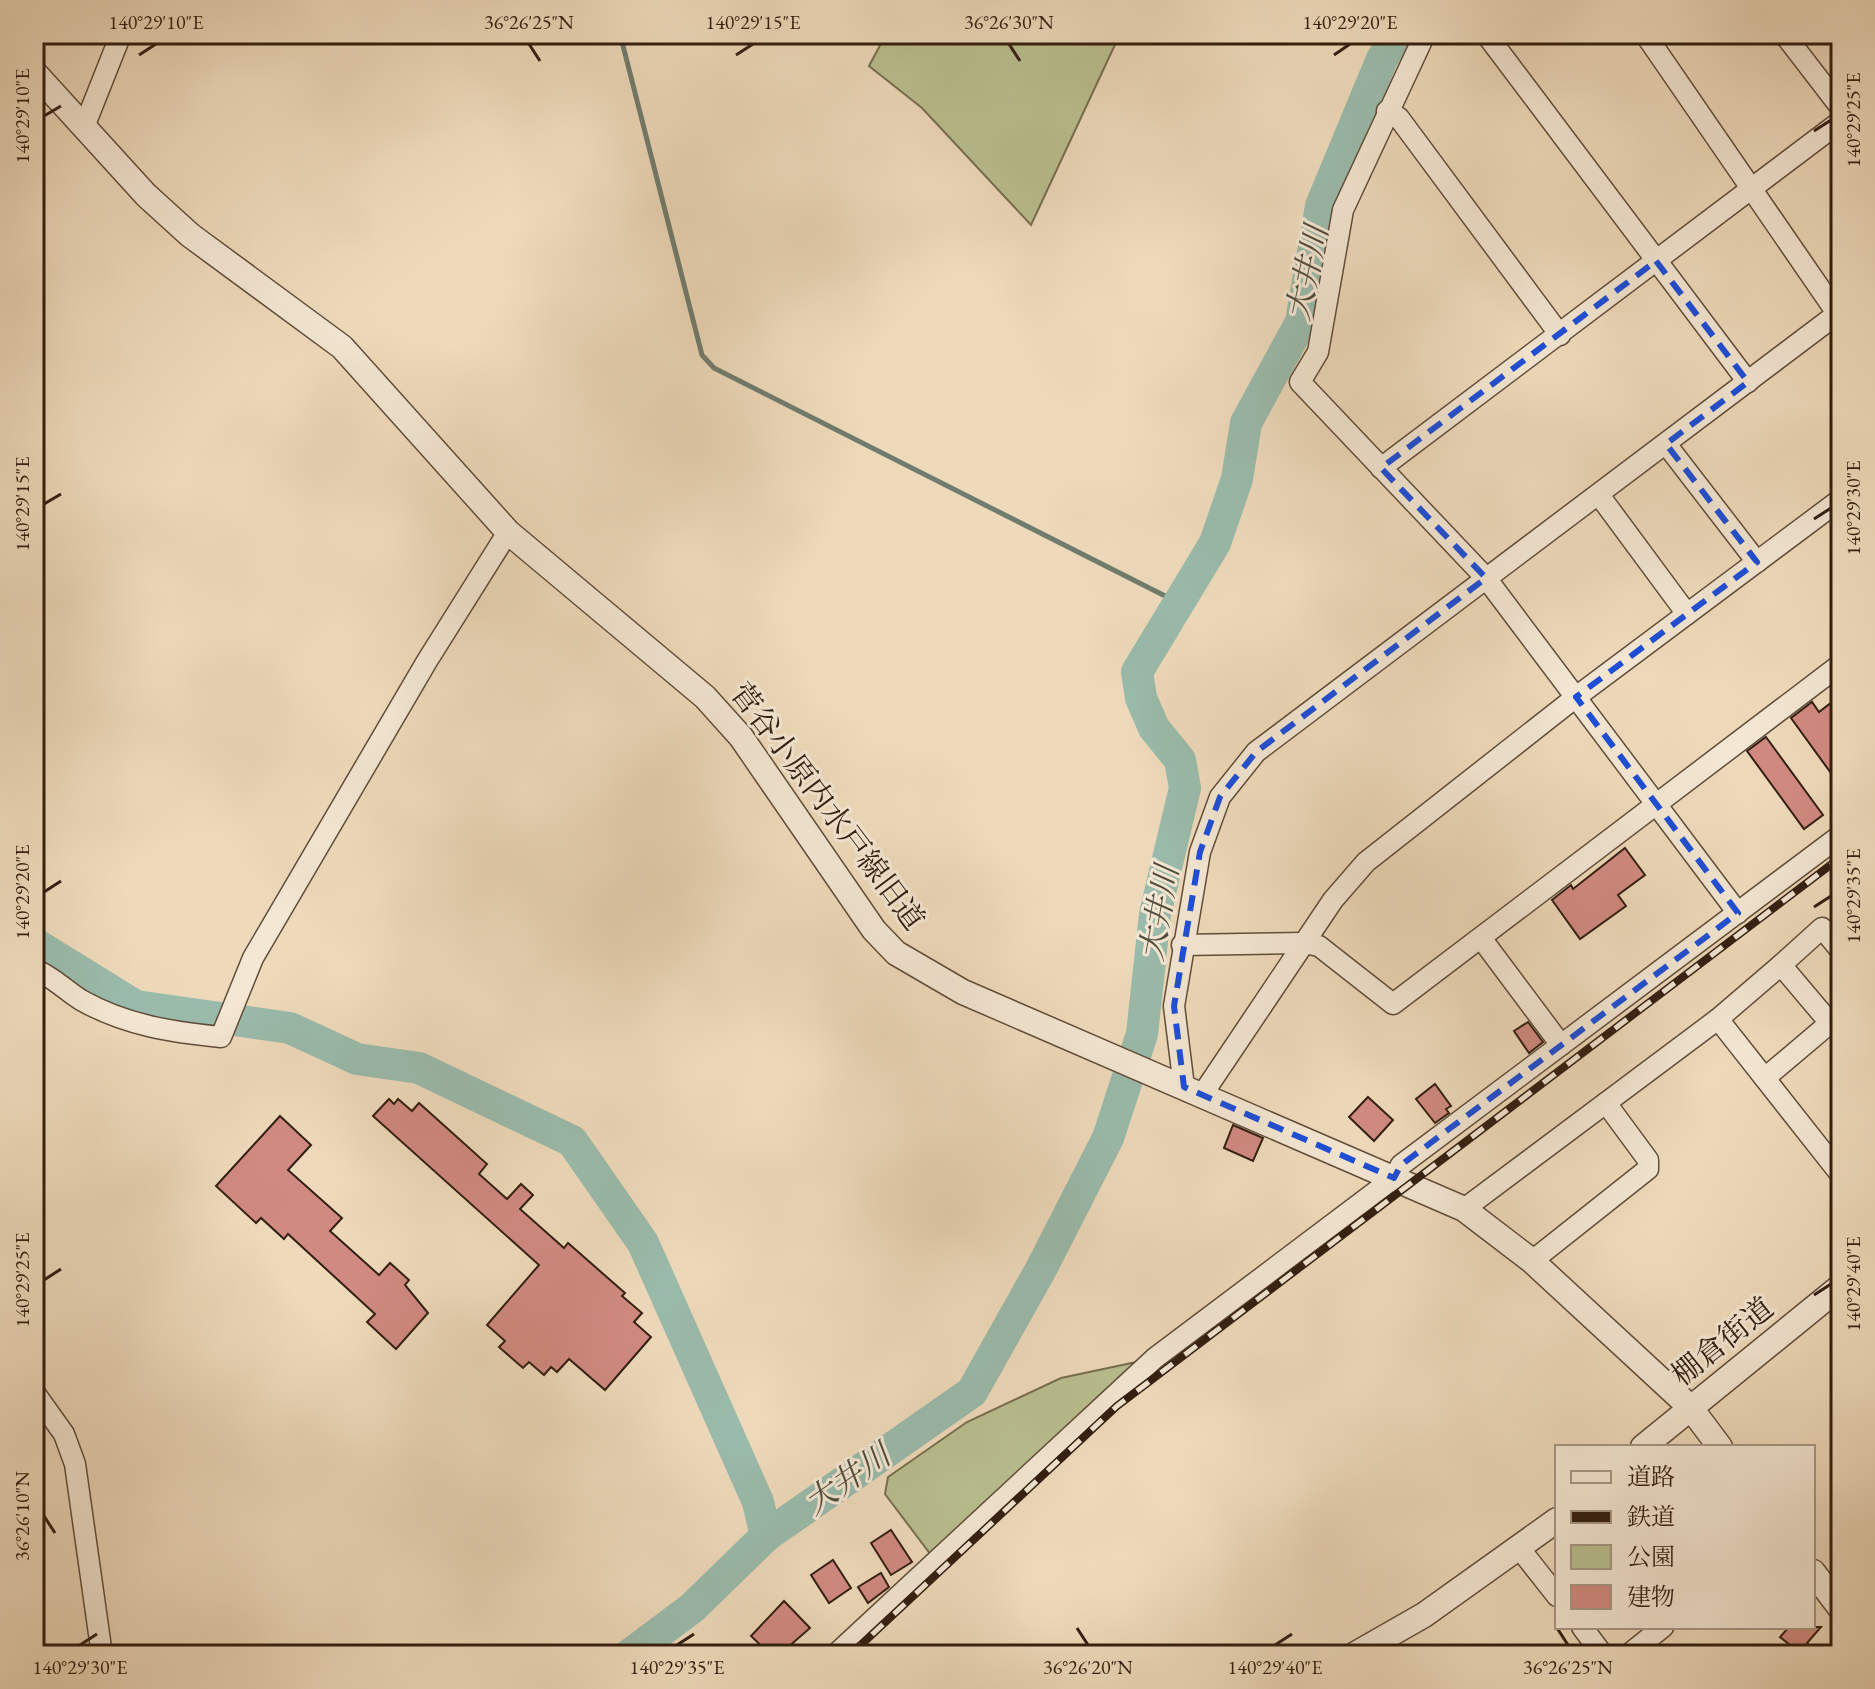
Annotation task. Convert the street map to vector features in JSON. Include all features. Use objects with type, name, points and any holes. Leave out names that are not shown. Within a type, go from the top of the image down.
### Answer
[{"type":"street","points":[[84,127],[121,34]]},
{"type":"street","points":[[1425,34],[1343,210],[1318,352],[1300,382],[1486,578],[1738,913]]},
{"type":"street","points":[[1486,34],[1748,382]]},
{"type":"street","points":[[1193,1091],[1174,1006],[1182,945],[1200,852],[1220,797],[1256,752],[1840,315],[1645,34]]},
{"type":"street","points":[[1784,34],[1841,108]]},
{"type":"street","name":"菅谷小原内水戸線旧道","points":[[34,72],[146,195],[190,235],[342,347],[508,532],[686,678],[725,718],[852,900],[896,953],[963,992],[1464,1209],[1532,1261],[1690,1407],[1718,1445]]},
{"type":"street","points":[[1387,111],[1399,118],[1560,335]]},
{"type":"street","points":[[1381,468],[1841,121]]},
{"type":"street","points":[[1666,444],[1757,562]]},
{"type":"street","points":[[1599,495],[1687,614]]},
{"type":"street","points":[[1193,1091],[1333,900],[1366,862],[1576,697],[1841,499]]},
{"type":"street","points":[[34,969],[80,999],[156,1030],[221,1037],[253,958],[427,661],[508,532]]},
{"type":"street","points":[[1182,945],[1304,943],[1319,946],[1393,1004],[1841,664]]},
{"type":"street","points":[[835,1655],[1155,1358],[1394,1178],[1401,1165],[1841,835]]},
{"type":"street","points":[[1464,1209],[1718,1019],[1822,928],[1841,951]]},
{"type":"street","points":[[1481,938],[1561,1045]]},
{"type":"street","points":[[1765,1078],[1830,1023],[1781,965]]},
{"type":"street","points":[[1718,1019],[1841,1175]]},
{"type":"street","points":[[1532,1261],[1648,1169],[1648,1160],[1606,1103]]},
{"type":"street","name":"棚倉街道","points":[[1645,1445],[1841,1286]]},
{"type":"street","points":[[34,1392],[64,1434],[75,1464],[102,1655]]},
{"type":"street","points":[[1354,1655],[1424,1615],[1555,1522]]},
{"type":"street","points":[[1520,1549],[1555,1593]]},
{"type":"street","points":[[1815,1575],[1841,1609]]},
{"type":"street","points":[[1584,1629],[1603,1655]]},
{"type":"street","points":[[1628,1655],[1660,1629]]},
{"type":"highlighted area","points":[[1656,261],[1748,382],[1666,444],[1757,562],[1576,697],[1738,913],[1401,1165],[1394,1178],[1184,1087],[1174,1006],[1200,852],[1220,797],[1256,752],[1486,578],[1381,468]]},
{"type":"green space","points":[[886,34],[1120,34],[1031,225],[922,108],[869,66]]},
{"type":"green space","points":[[1141,1361],[931,1555],[885,1494],[888,1477],[967,1422],[1061,1378]]},
{"type":"building","points":[[1841,695],[1841,787],[1791,718],[1812,702],[1819,712]]},
{"type":"building","points":[[1766,737],[1823,815],[1804,829],[1747,751]]},
{"type":"building","points":[[1625,848],[1645,875],[1618,895],[1626,906],[1580,939],[1552,900],[1571,885],[1573,889]]},
{"type":"building","points":[[1528,1022],[1543,1042],[1529,1053],[1514,1031]]},
{"type":"building","points":[[1435,1084],[1451,1106],[1446,1109],[1449,1113],[1435,1123],[1416,1099]]},
{"type":"building","points":[[1368,1097],[1393,1120],[1374,1141],[1349,1117]]},
{"type":"building","points":[[389,1099],[394,1104],[398,1099],[412,1111],[419,1103],[487,1164],[479,1174],[507,1199],[521,1184],[533,1195],[520,1209],[564,1248],[568,1243],[625,1293],[622,1296],[642,1313],[634,1322],[651,1337],[605,1390],[569,1359],[557,1372],[551,1367],[544,1375],[529,1362],[523,1368],[499,1347],[505,1341],[487,1325],[539,1265],[373,1116]]},
{"type":"building","points":[[280,1116],[311,1145],[288,1170],[342,1218],[330,1231],[379,1275],[390,1263],[409,1280],[405,1285],[428,1313],[396,1349],[367,1322],[375,1314],[288,1234],[284,1239],[261,1218],[256,1223],[216,1186]]},
{"type":"building","points":[[1233,1125],[1263,1138],[1253,1161],[1224,1148]]},
{"type":"building","points":[[891,1530],[912,1562],[891,1575],[871,1543]]},
{"type":"building","points":[[833,1560],[851,1588],[829,1603],[811,1575]]},
{"type":"building","points":[[881,1573],[889,1587],[868,1603],[858,1587]]},
{"type":"building","points":[[784,1601],[810,1628],[779,1655],[771,1655],[751,1636]]},
{"type":"building","points":[[1821,1627],[1807,1643],[1810,1646],[1803,1655],[1780,1637],[1787,1629]]},
{"type":"waterway","points":[[620,34],[702,355],[714,368],[1179,603]]},
{"type":"waterway","name":"大井川","points":[[629,1655],[692,1608],[766,1536],[972,1392],[1040,1271],[1108,1138],[1142,1034],[1155,914],[1185,788],[1180,760],[1154,728],[1141,698],[1137,672],[1215,543],[1237,479],[1246,423],[1301,322],[1321,206],[1382,59],[1397,34]]},
{"type":"waterway","points":[[34,943],[136,1006],[290,1028],[357,1059],[419,1068],[572,1141],[643,1243],[758,1502],[766,1536]]},
{"type":"railway","points":[[850,1655],[1117,1406],[1841,857]]}]
